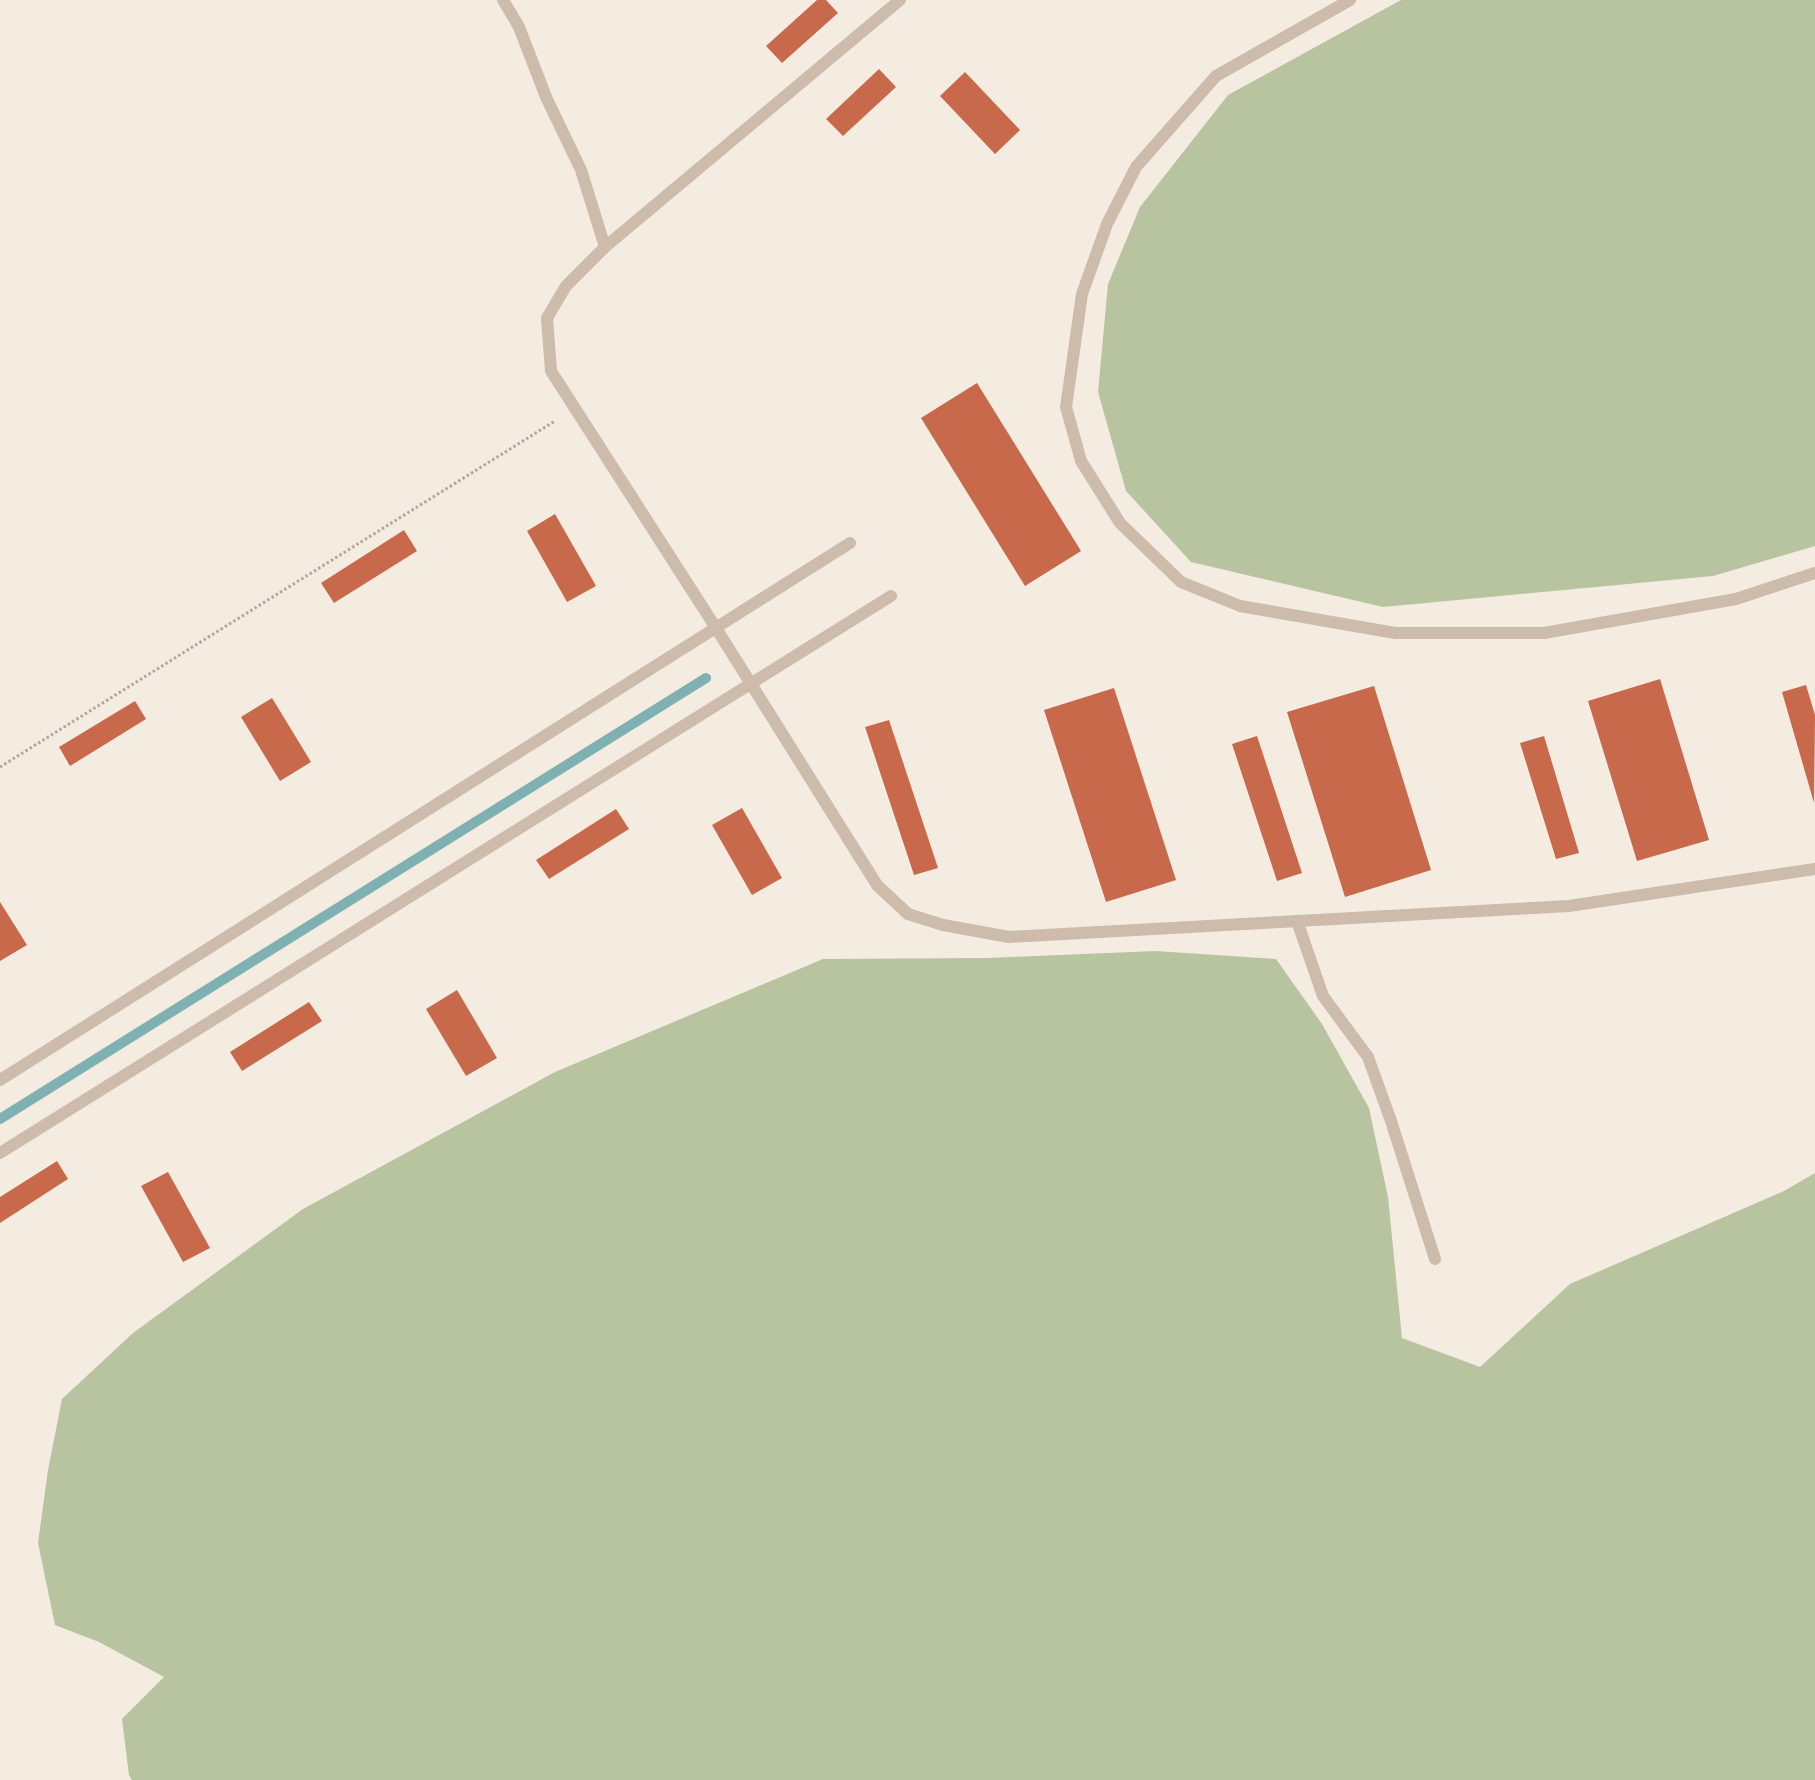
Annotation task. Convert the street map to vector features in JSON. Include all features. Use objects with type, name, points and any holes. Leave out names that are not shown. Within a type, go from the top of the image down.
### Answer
[{"type":"street","points":[[503,0],[519,27],[546,97],[581,170],[605,247]]},
{"type":"street","points":[[900,0],[605,247],[566,286],[547,318],[551,371],[716,628],[876,885],[908,914],[943,926],[1009,937],[1569,906],[1815,869]]},
{"type":"street","points":[[1350,0],[1216,76],[1136,167],[1107,224],[1082,294],[1066,407],[1081,461],[1120,523],[1181,582],[1240,606],[1395,633],[1544,633],[1736,599],[1815,573]]},
{"type":"street","points":[[0,1080],[850,543]]},
{"type":"street","points":[[0,1153],[891,596]]},
{"type":"street","points":[[1298,921],[1323,996],[1368,1057],[1392,1121],[1435,1259]]},
{"type":"path","points":[[0,767],[575,409]]},
{"type":"green space","points":[[1401,0],[1815,0],[1815,546],[1713,576],[1383,607],[1191,562],[1126,491],[1098,392],[1108,284],[1140,207],[1228,95]]},
{"type":"green space","points":[[1156,951],[1276,959],[1322,1024],[1369,1108],[1388,1197],[1402,1338],[1480,1367],[1570,1284],[1784,1191],[1815,1173],[1815,1780],[132,1780],[129,1775],[122,1719],[164,1677],[99,1642],[55,1625],[38,1543],[48,1470],[62,1399],[133,1333],[303,1209],[555,1072],[823,959],[987,958]]},
{"type":"building","points":[[817,0],[826,0],[838,13],[782,63],[766,46]]},
{"type":"building","points":[[879,69],[896,87],[843,136],[826,119]]},
{"type":"building","points":[[965,72],[1020,130],[995,154],[940,96]]},
{"type":"building","points":[[977,383],[1081,551],[1025,586],[921,418]]},
{"type":"building","points":[[555,514],[596,586],[567,602],[527,531]]},
{"type":"building","points":[[404,530],[417,551],[334,603],[321,583]]},
{"type":"building","points":[[1660,679],[1709,840],[1637,861],[1588,701]]},
{"type":"building","points":[[1806,685],[1815,715],[1814,803],[1782,692]]},
{"type":"building","points":[[1374,686],[1431,870],[1345,897],[1287,712]]},
{"type":"building","points":[[1114,688],[1176,880],[1106,902],[1044,710]]},
{"type":"building","points":[[272,698],[311,762],[280,781],[241,717]]},
{"type":"building","points":[[135,701],[146,719],[70,766],[59,747]]},
{"type":"building","points":[[889,720],[938,868],[914,875],[865,727]]},
{"type":"building","points":[[1257,736],[1302,873],[1277,881],[1232,744]]},
{"type":"building","points":[[1544,736],[1579,853],[1556,859],[1520,743]]},
{"type":"building","points":[[742,808],[782,878],[752,895],[712,825]]},
{"type":"building","points":[[616,809],[629,829],[549,879],[536,860]]},
{"type":"building","points":[[0,902],[27,945],[0,961]]},
{"type":"building","points":[[457,990],[497,1058],[466,1076],[426,1009]]},
{"type":"building","points":[[309,1002],[322,1021],[242,1071],[230,1052]]},
{"type":"building","points":[[57,1161],[68,1179],[0,1223],[0,1197]]},
{"type":"building","points":[[168,1172],[210,1248],[183,1262],[141,1186]]},
{"type":"waterway","points":[[0,1119],[706,678]]}]
